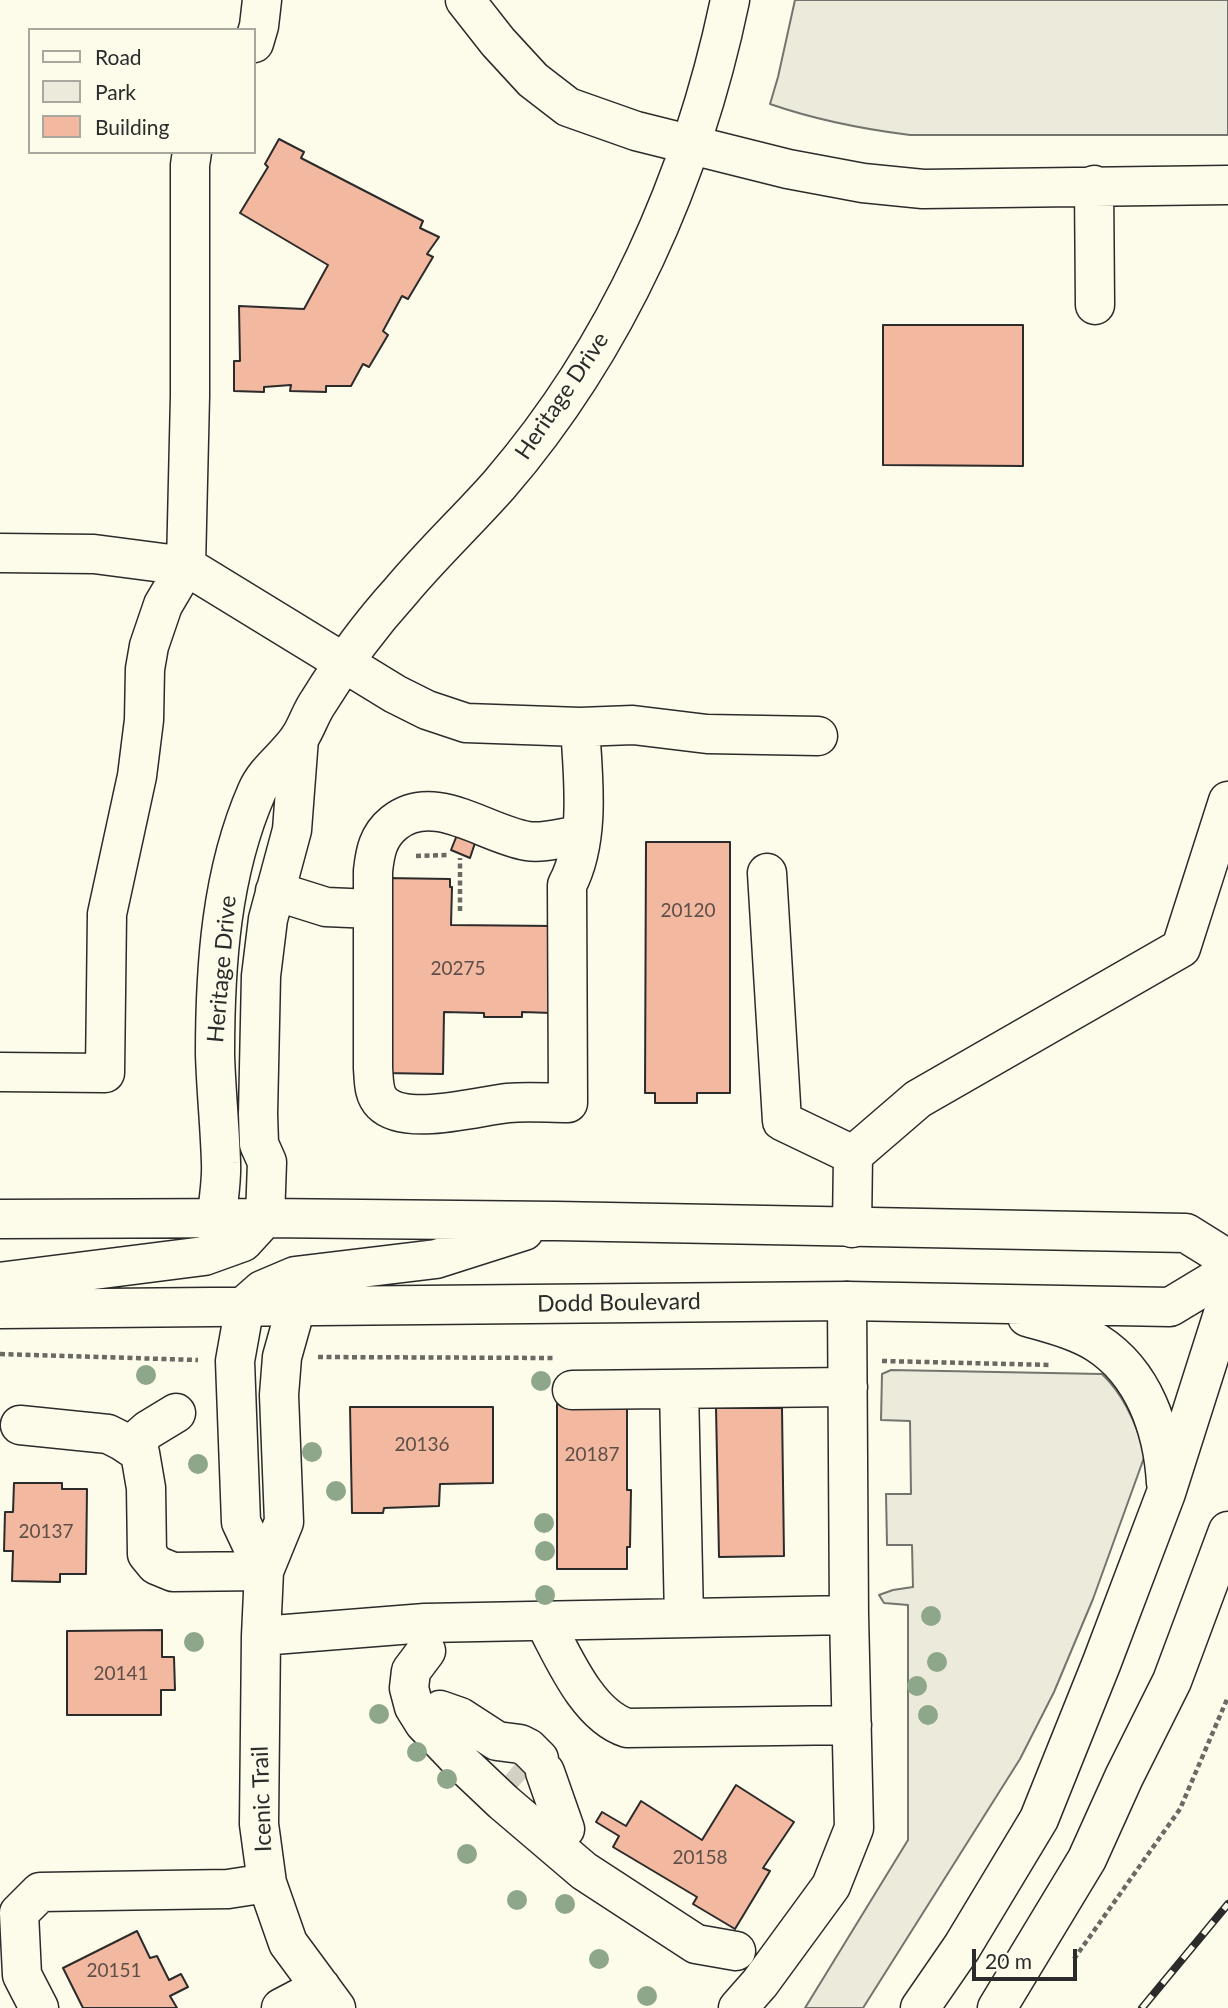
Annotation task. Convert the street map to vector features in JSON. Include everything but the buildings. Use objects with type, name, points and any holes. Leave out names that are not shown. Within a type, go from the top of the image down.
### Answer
[{"type":"main road","points":[[256,32],[262,0]]},
{"type":"main road","points":[[465,0],[533,80],[568,107],[636,131],[788,169],[863,183],[923,189],[1228,186]]},
{"type":"main road","name":"Heritage Drive","points":[[217,1218],[221,1165],[215,1055],[219,953],[228,887],[237,848],[259,786],[299,738],[318,701],[400,591],[527,450],[576,380],[618,312],[655,237],[691,144],[716,64],[730,0]]},
{"type":"main road","points":[[0,1072],[105,1073],[107,914],[137,776],[144,720],[145,669],[149,646],[163,605],[186,566],[192,154]]},
{"type":"main road","points":[[1094,186],[1095,305]]},
{"type":"main road","points":[[0,553],[94,554],[186,566],[406,699],[456,720],[490,726],[633,725],[707,734],[818,736]]},
{"type":"main road","points":[[580,727],[584,788],[579,855],[567,885],[568,1103],[511,1102],[429,1114],[393,1111],[382,1103],[374,1091],[373,1068],[373,871],[377,846],[382,836],[408,814],[436,811],[530,842],[580,835]]},
{"type":"main road","name":"Heritage Drive","points":[[265,1218],[267,1163],[259,1144],[258,1114],[261,976],[275,891],[292,830],[299,738]]},
{"type":"main road","points":[[852,1228],[853,1155],[918,1099],[1181,948],[1228,801]]},
{"type":"main road","points":[[767,873],[782,1121],[853,1155]]},
{"type":"main road","points":[[275,891],[326,907],[373,909]]},
{"type":"main road","points":[[0,1282],[204,1256],[243,1242],[265,1218]]},
{"type":"main road","points":[[0,1219],[556,1221],[1186,1233],[1228,1259]]},
{"type":"main road","points":[[245,1305],[262,1290],[295,1276],[436,1259],[556,1221]]},
{"type":"main road","name":"Dodd Boulevard","points":[[0,1309],[847,1301],[1171,1307],[1228,1272]]},
{"type":"main road","points":[[920,2008],[961,1947],[1039,1819],[1166,1493],[1228,1298]]},
{"type":"main road","points":[[738,2008],[831,1886],[854,1828],[849,1615],[847,1301]]},
{"type":"main road","points":[[977,1304],[1071,1330],[1113,1354],[1136,1380],[1154,1421],[1165,1464],[1166,1493]]},
{"type":"main road","name":"Icenic Trail","points":[[245,1305],[235,1361],[241,1522],[264,1571]]},
{"type":"main road","name":"Icenic Trail","points":[[296,1307],[282,1357],[279,1395],[284,1522],[264,1571],[259,1824],[267,1884],[288,1942],[328,1997]]},
{"type":"main road","points":[[572,1390],[848,1387]]},
{"type":"main road","points":[[679,1389],[684,1618]]},
{"type":"main road","points":[[130,1446],[148,1430],[176,1413]]},
{"type":"main road","points":[[20,1425],[108,1434],[140,1453],[146,1488],[147,1554],[156,1565],[173,1572],[264,1571]]},
{"type":"main road","points":[[997,2008],[1087,1859],[1172,1681],[1228,1531]]},
{"type":"main road","points":[[261,1636],[425,1637],[544,1621],[849,1615]]},
{"type":"main road","points":[[544,1621],[581,1686],[601,1714],[614,1724],[627,1728],[852,1725]]},
{"type":"main road","points":[[425,1637],[426,1676],[433,1700],[446,1718],[527,1773],[565,1829],[587,1850],[768,1972]]},
{"type":"main road","points":[[425,1637],[411,1671],[409,1688],[414,1707],[424,1723],[465,1766],[584,1871],[696,1944],[736,1951]]},
{"type":"main road","points":[[40,2008],[22,1975],[19,1913],[40,1892],[228,1889],[267,1884]]},
{"type":"main road","points":[[281,2008],[328,1997]]},
{"type":"path","points":[[416,856],[460,855],[460,911]]},
{"type":"path","points":[[1070,1964],[1180,1809],[1228,1698]]},
{"type":"green space","points":[[795,0],[1228,0],[1228,135],[910,135],[839,123],[787,110],[770,104]]},
{"type":"green space","points":[[891,1370],[1102,1374],[1129,1411],[1145,1455],[1093,1599],[1054,1692],[1020,1759],[863,2008],[805,2008],[908,1840],[908,1605],[884,1603],[879,1595],[913,1587],[912,1545],[887,1545],[886,1494],[911,1494],[910,1421],[881,1420],[882,1374]]},
{"type":"tunnel","points":[[505,1776],[518,1787]]},
{"type":"railway","points":[[1142,2008],[1228,1904]]}]
